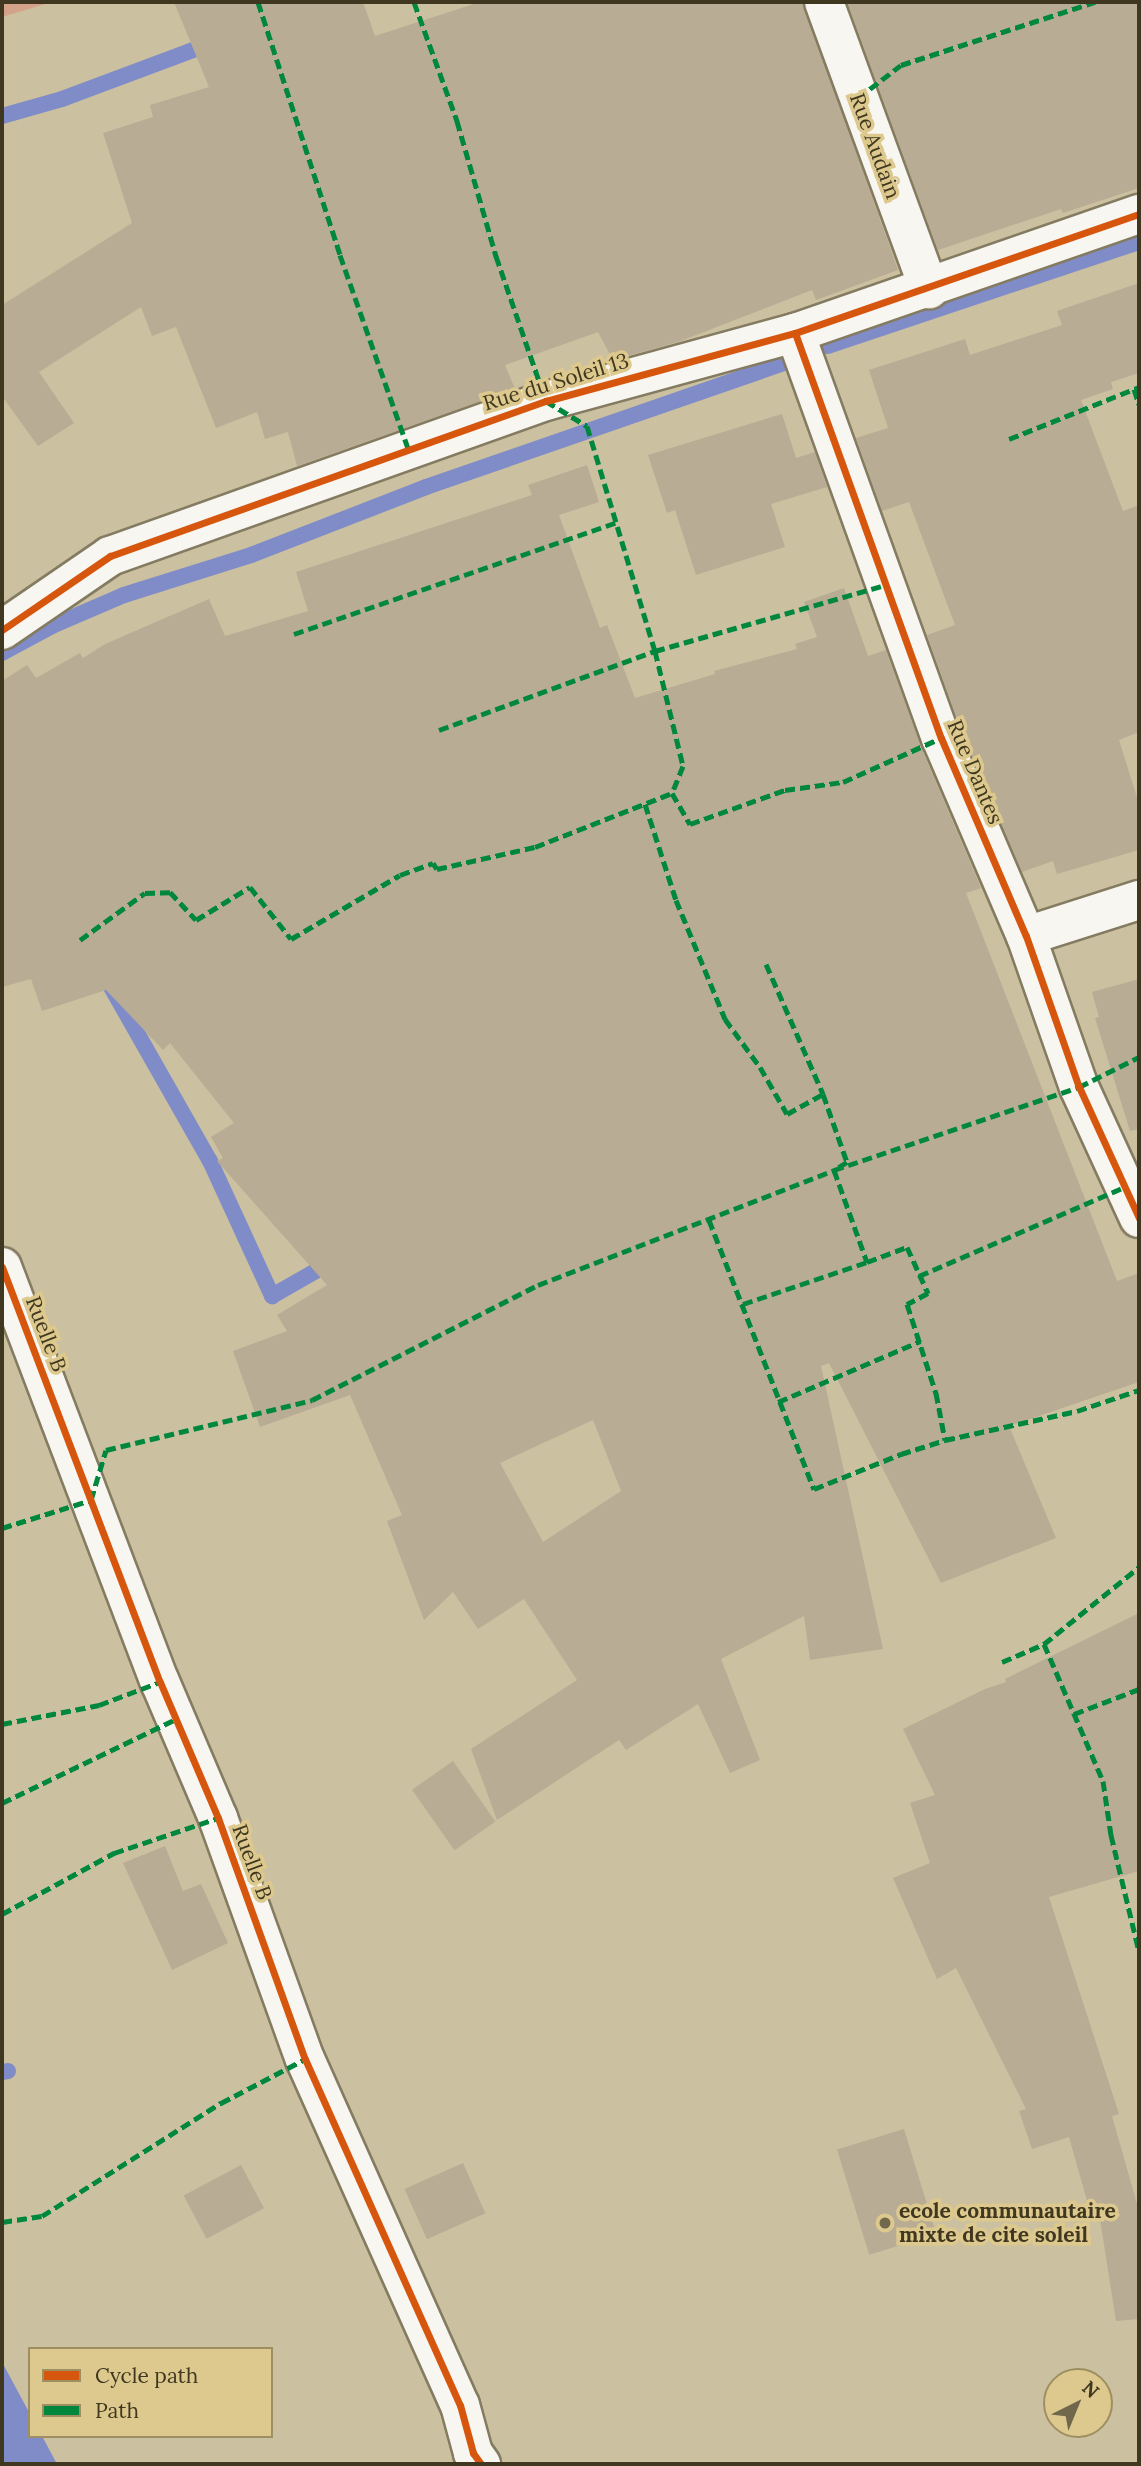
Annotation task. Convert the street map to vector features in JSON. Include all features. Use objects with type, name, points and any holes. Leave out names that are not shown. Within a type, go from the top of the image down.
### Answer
[{"type":"street","name":"Rue Audain","points":[[824,2],[929,289]]},
{"type":"street","name":"Rue du Soleil 13","points":[[2,630],[110,556],[546,401],[795,333],[871,305],[929,289],[1139,214]]},
{"type":"street","name":"Rue Dantes","points":[[795,333],[941,738],[1026,936],[1079,1087],[1139,1218]]},
{"type":"street","points":[[1026,936],[1139,900]]},
{"type":"street","name":"Ruelle B","points":[[2,1267],[160,1682],[218,1818],[304,2059],[460,2405],[473,2453],[481,2464]]},
{"type":"shaded area","points":[[2,2],[52,2],[2,17]]},
{"type":"water","points":[[2,2362],[28,2410],[28,2438],[43,2438],[57,2464],[2,2464]]},
{"type":"building","points":[[174,2],[363,2],[375,36],[480,2],[803,2],[898,270],[816,300],[812,290],[678,342],[613,360],[598,332],[505,365],[515,389],[297,466],[288,432],[265,439],[257,412],[216,428],[176,327],[152,336],[141,307],[39,372],[74,423],[38,446],[2,396],[2,305],[132,223],[103,133],[153,117],[150,105],[209,87]]},
{"type":"building","points":[[847,2],[1139,2],[1139,188],[1063,213],[1061,209],[938,250]]},
{"type":"building","points":[[1139,283],[1139,373],[1111,382],[1113,389],[1081,400],[1123,511],[1139,505],[1139,732],[1119,740],[1139,804],[1139,850],[1057,874],[1053,861],[1022,872],[961,730],[927,635],[955,625],[909,502],[882,511],[856,438],[888,428],[869,370],[965,339],[970,355],[1062,325],[1057,311]]},
{"type":"building","points":[[782,414],[796,458],[815,452],[827,487],[771,504],[785,547],[696,575],[675,510],[667,513],[648,455]]},
{"type":"building","points":[[587,465],[599,502],[559,515],[600,628],[607,625],[635,698],[715,674],[714,671],[797,649],[795,644],[817,637],[804,602],[844,588],[868,656],[886,650],[921,747],[981,888],[966,893],[1117,1281],[1139,1273],[1139,1382],[1009,1426],[1056,1538],[941,1583],[829,1363],[821,1366],[883,1649],[810,1660],[804,1616],[721,1659],[760,1760],[730,1773],[698,1704],[626,1750],[619,1740],[497,1820],[471,1749],[577,1680],[524,1599],[478,1629],[453,1592],[424,1620],[387,1521],[402,1515],[350,1395],[260,1427],[233,1351],[287,1331],[277,1315],[327,1285],[217,1161],[223,1158],[211,1137],[234,1123],[170,1043],[163,1050],[106,990],[42,1011],[31,979],[2,987],[2,681],[27,665],[36,678],[80,653],[83,658],[105,644],[209,599],[225,636],[308,611],[296,572],[532,495],[528,485]],"holes":[[[593,1420],[621,1491],[543,1542],[500,1463]]]},
{"type":"building","points":[[1139,979],[1139,1129],[1130,1131],[1095,1018],[1099,1017],[1092,992]]},
{"type":"building","points":[[1139,1613],[1139,1871],[1049,1897],[1119,2114],[1112,2116],[1139,2211],[1139,2319],[1116,2321],[1099,2213],[1091,2215],[1069,2137],[1032,2149],[1019,2111],[1026,2109],[956,1968],[937,1979],[893,1878],[930,1863],[910,1803],[935,1795],[903,1729],[985,1689],[1006,1682],[1005,1679]]},
{"type":"building","points":[[453,1761],[495,1822],[454,1850],[412,1790]]},
{"type":"building","points":[[165,1846],[183,1891],[201,1884],[228,1943],[172,1970],[123,1863]]},
{"type":"building","points":[[904,2129],[936,2234],[869,2255],[837,2149]]},
{"type":"building","points":[[463,2163],[485,2213],[427,2239],[405,2189]]},
{"type":"building","points":[[241,2165],[264,2208],[207,2239],[184,2196]]},
{"type":"waterway","points":[[2,116],[62,99],[212,43]]},
{"type":"waterway","points":[[828,346],[1139,242]]},
{"type":"waterway","points":[[2,653],[52,626],[124,595],[251,555],[426,487],[790,361]]},
{"type":"waterway","points":[[111,987],[210,1161],[272,1296],[333,1261]]},
{"type":"waterway","points":[[2,2072],[8,2071]]},
{"type":"marked path","points":[[258,2],[340,255],[408,448]]},
{"type":"marked path","points":[[414,2],[457,121],[496,256],[546,401],[587,426],[655,651],[683,766],[672,793]]},
{"type":"marked path","points":[[858,98],[901,65],[1095,2]]},
{"type":"marked path","points":[[1009,439],[1139,387]]},
{"type":"marked path","points":[[1134,389],[1139,404]]},
{"type":"marked path","points":[[294,634],[615,523]]},
{"type":"marked path","points":[[439,730],[655,651],[885,585]]},
{"type":"marked path","points":[[80,940],[145,893],[170,892],[196,920],[250,887],[291,939],[400,875],[433,863],[437,869],[535,847],[672,793],[690,824],[785,790],[843,782],[941,738]]},
{"type":"marked path","points":[[645,804],[676,900],[725,1019],[760,1067],[787,1114],[823,1094]]},
{"type":"marked path","points":[[766,964],[823,1094],[847,1162],[834,1170],[867,1262],[907,1247],[928,1293],[907,1304],[936,1393],[945,1440]]},
{"type":"marked path","points":[[2,1528],[91,1500],[106,1450],[312,1400],[538,1285],[834,1170],[1079,1087],[1139,1057]]},
{"type":"marked path","points":[[919,1276],[1125,1187]]},
{"type":"marked path","points":[[709,1220],[814,1489],[901,1454],[945,1440],[1077,1411],[1139,1390]]},
{"type":"marked path","points":[[743,1304],[867,1262]]},
{"type":"marked path","points":[[778,1402],[920,1341]]},
{"type":"marked path","points":[[1002,1662],[1044,1644],[1139,1567]]},
{"type":"marked path","points":[[1044,1644],[1103,1781],[1111,1835],[1139,1952]]},
{"type":"marked path","points":[[2,1724],[99,1705],[160,1682]]},
{"type":"marked path","points":[[1074,1714],[1139,1689]]},
{"type":"marked path","points":[[2,1803],[178,1718]]},
{"type":"marked path","points":[[2,1914],[114,1853],[218,1818]]},
{"type":"marked path","points":[[2,2222],[42,2216],[221,2103],[305,2059]]},
{"type":"cycle path","points":[[2,630],[110,556],[546,401],[795,333],[1139,214]]},
{"type":"cycle path","points":[[795,333],[941,738],[1026,936],[1079,1087],[1139,1218]]},
{"type":"cycle path","points":[[2,1267],[160,1682],[218,1818],[305,2059],[460,2405],[473,2453],[481,2464]]},
{"type":"place","name":"ecole communautaire mixte de cite soleil","points":[[885,2223]]}]
